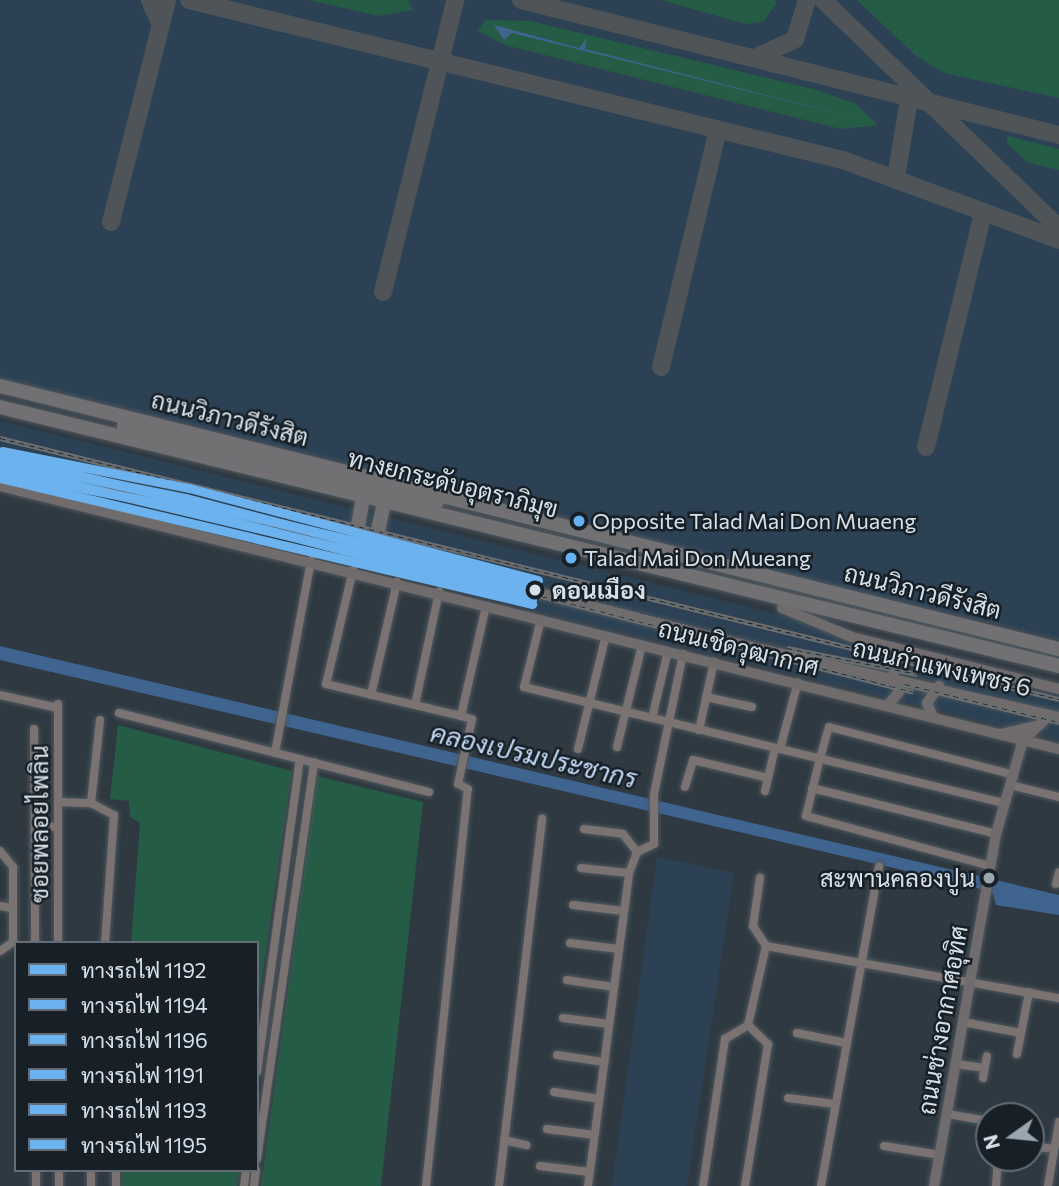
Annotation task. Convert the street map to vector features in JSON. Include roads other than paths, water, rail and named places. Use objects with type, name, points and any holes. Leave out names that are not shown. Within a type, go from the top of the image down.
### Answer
[{"type":"highway","name":"ถนนวิภาวดีรังสิต","points":[[0,386],[1059,652]]},
{"type":"highway","name":"ทางยกระดับอุตราภิมุข","points":[[0,395],[1059,652]]},
{"type":"highway","name":"ทางยกระดับอุตราภิมุข","points":[[0,407],[1059,666]]},
{"type":"highway","name":"ถนนวิภาวดีรังสิต","points":[[0,416],[782,608],[1059,673]]},
{"type":"highway","points":[[355,543],[362,503]]},
{"type":"highway","points":[[374,548],[383,508]]},
{"type":"main road","name":"ถนนกำแพงเพชร 6","points":[[0,456],[355,543],[744,645],[939,685],[1055,716]]},
{"type":"main road","points":[[19,491],[32,462]]},
{"type":"main road","name":"ถนนเชิดวุฒากาศ","points":[[0,486],[353,570],[486,606],[1059,749]]},
{"type":"main road","points":[[782,608],[852,637],[1059,689]]},
{"type":"main road","points":[[888,705],[899,692],[893,675]]},
{"type":"main road","points":[[933,717],[927,703],[939,685]]},
{"type":"main road","points":[[1000,734],[1035,726],[1055,716]]},
{"type":"main road","points":[[1023,740],[1035,726]]},
{"type":"main road","name":"ถนนช่างอากาศอุทิศ","points":[[934,1186],[996,834],[1023,740]]},
{"type":"street","points":[[275,753],[311,560]]},
{"type":"street","points":[[353,570],[325,683],[472,719],[458,784],[468,789],[426,1186]]},
{"type":"street","points":[[371,695],[397,582]]},
{"type":"street","points":[[415,705],[439,592]]},
{"type":"street","points":[[461,716],[486,606]]},
{"type":"street","points":[[541,619],[524,687],[1004,803]]},
{"type":"street","points":[[578,749],[606,635]]},
{"type":"street","points":[[617,747],[642,645]]},
{"type":"street","points":[[652,718],[668,651]]},
{"type":"street","points":[[588,1186],[629,873],[638,852],[654,844],[654,794],[684,654]]},
{"type":"street","points":[[699,730],[714,662]]},
{"type":"street","points":[[765,791],[798,682]]},
{"type":"street","name":"ซอยพลอยไพลิน","points":[[0,695],[58,706],[58,941]]},
{"type":"street","points":[[706,697],[752,708]]},
{"type":"street","points":[[119,713],[429,792]]},
{"type":"street","points":[[92,803],[100,720]]},
{"type":"street","points":[[990,866],[809,817],[812,788],[829,727],[1012,780],[1059,797]]},
{"type":"street","points":[[34,729],[35,941]]},
{"type":"street","points":[[259,1102],[279,906],[300,759]]},
{"type":"street","points":[[685,787],[694,760],[768,778]]},
{"type":"street","points":[[260,1074],[314,762]]},
{"type":"street","points":[[812,788],[996,834]]},
{"type":"street","points":[[58,802],[92,803],[114,815],[105,941]]},
{"type":"street","points":[[499,1186],[542,819]]},
{"type":"street","points":[[35,825],[58,827]]},
{"type":"street","points":[[584,829],[622,834],[638,852]]},
{"type":"street","points":[[0,851],[13,867],[16,941]]},
{"type":"street","points":[[821,1186],[879,866]]},
{"type":"street","points":[[581,868],[629,873]]},
{"type":"street","points":[[1056,884],[1059,872]]},
{"type":"street","points":[[703,1186],[725,1039],[747,1025],[766,946],[753,926],[760,878]]},
{"type":"street","points":[[573,905],[624,911]]},
{"type":"street","points":[[0,906],[13,908]]},
{"type":"street","points":[[279,906],[289,908]]},
{"type":"street","points":[[570,943],[620,949]]},
{"type":"street","points":[[766,946],[1059,998]]},
{"type":"street","points":[[567,980],[614,987]]},
{"type":"street","points":[[1017,1054],[1029,992]]},
{"type":"street","points":[[563,1018],[609,1024]]},
{"type":"street","points":[[962,1023],[1021,1033]]},
{"type":"street","points":[[745,1186],[768,1044],[747,1025]]},
{"type":"street","points":[[797,1033],[846,1043]]},
{"type":"street","points":[[556,1055],[604,1062]]},
{"type":"street","points":[[983,1078],[987,1056]]},
{"type":"street","points":[[956,1064],[985,1068]]},
{"type":"street","points":[[554,1091],[599,1098]]},
{"type":"street","points":[[788,1098],[835,1104]]},
{"type":"street","points":[[947,1114],[975,1119]]},
{"type":"street","points":[[1048,1186],[1059,1122]]},
{"type":"street","points":[[547,1129],[595,1135]]},
{"type":"street","points":[[504,1140],[526,1145]]},
{"type":"street","points":[[884,1146],[940,1155]]},
{"type":"street","points":[[540,1166],[590,1172]]},
{"type":"water","points":[[494,25],[579,48],[587,38],[585,49],[864,120],[512,33],[504,40]]},
{"type":"water","points":[[0,646],[1059,895],[1059,915],[996,905],[993,894],[971,886],[0,660]]},
{"type":"railway","points":[[0,438],[1059,699]]},
{"type":"railway","points":[[164,499],[914,692]]},
{"type":"railway","points":[[787,648],[917,674]]},
{"type":"railway","points":[[905,684],[1059,722]]},
{"type":"rail line","name":"1196","points":[[2,451],[189,488],[538,580]]},
{"type":"rail line","name":"1195","points":[[2,457],[536,584]]},
{"type":"rail line","name":"1192","points":[[0,461],[186,498],[535,590]]},
{"type":"rail line","name":"1191","points":[[0,467],[534,594]]},
{"type":"rail line","name":"1194","points":[[0,472],[184,508],[532,600]]},
{"type":"rail line","name":"1193","points":[[0,478],[532,604]]},
{"type":"place","name":"Opposite Talad Mai Don Muaeng","points":[[579,521]]},
{"type":"place","name":"Talad Mai Don Mueang","points":[[571,558]]},
{"type":"place","name":"ดอนเมือง","points":[[535,590]]},
{"type":"place","name":"สะพานคลองปูน","points":[[989,878]]},
{"type":"water label","name":"คลองเปรมประชากร","points":[[534,755]]}]
